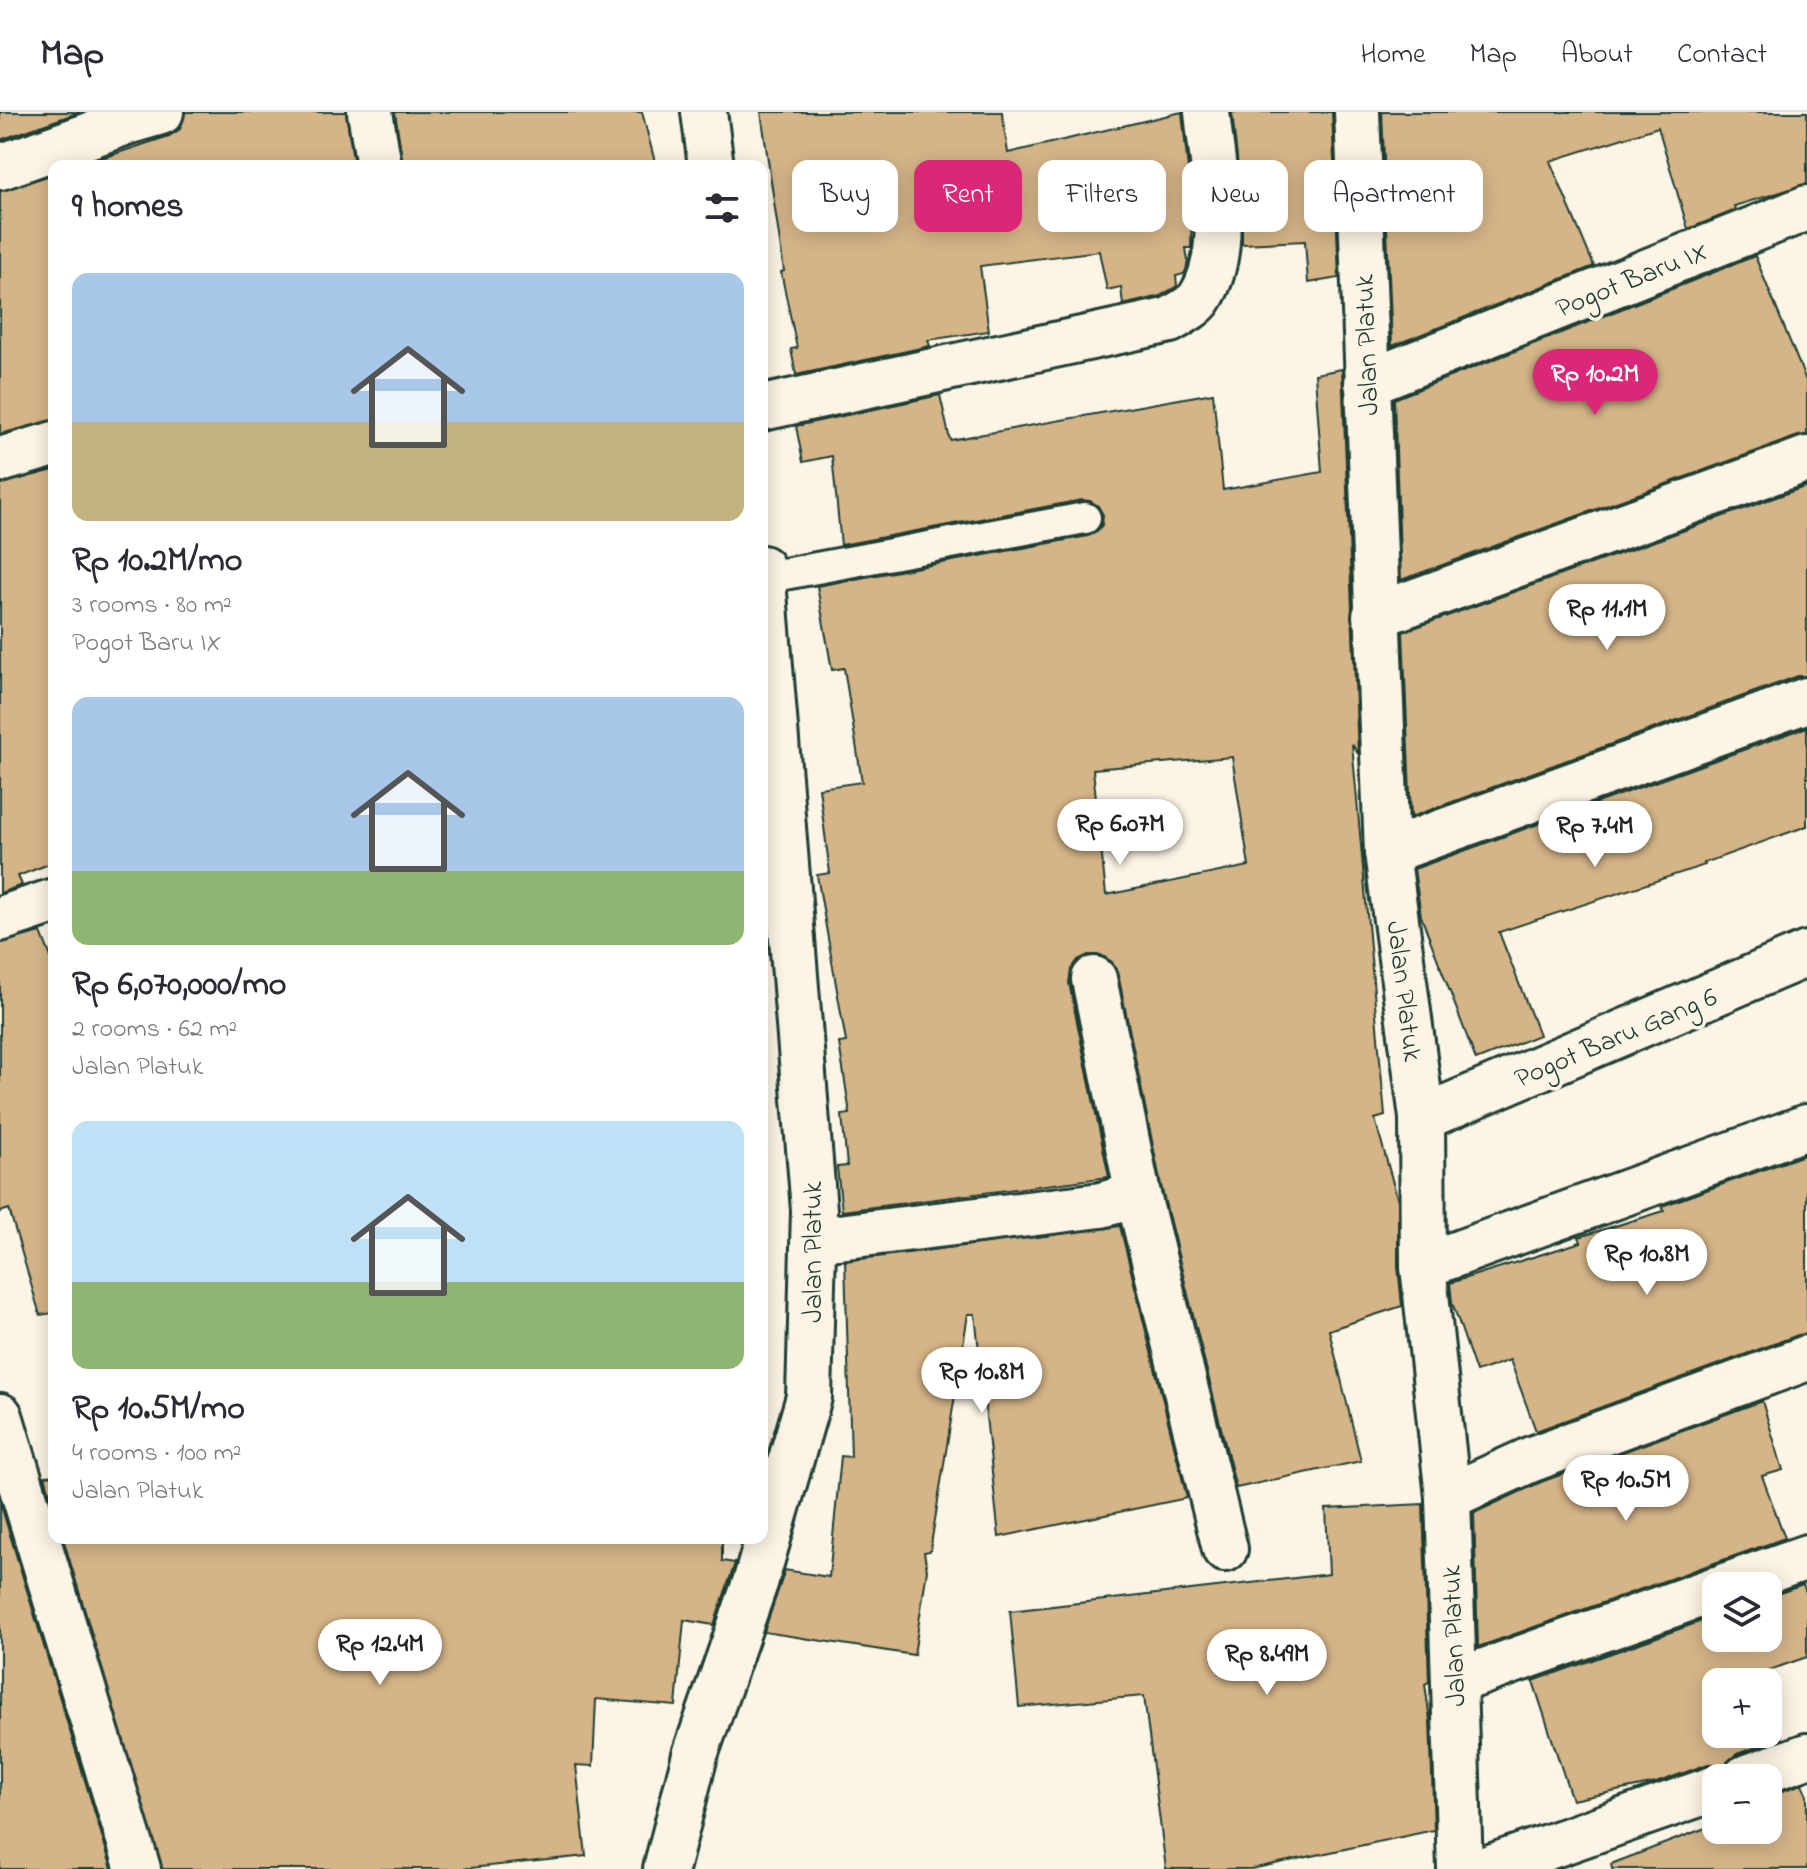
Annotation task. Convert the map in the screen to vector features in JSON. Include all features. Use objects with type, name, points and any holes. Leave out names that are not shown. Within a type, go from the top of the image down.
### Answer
[{"type":"street","points":[[0,167],[161,112]]},
{"type":"street","points":[[370,112],[378,160]]},
{"type":"street","points":[[704,112],[710,160]]},
{"type":"street","points":[[768,407],[1170,320],[1199,301],[1212,275],[1217,245],[1207,112]]},
{"type":"street","name":"Jalan Platuk","points":[[1357,112],[1375,616],[1387,852],[1422,1118],[1423,1266],[1448,1497],[1460,1869]]},
{"type":"street","name":"Pogot Baru IX","points":[[1367,383],[1807,208]]},
{"type":"street","points":[[0,460],[48,446]]},
{"type":"street","points":[[1375,616],[1807,459]]},
{"type":"street","name":"Jalan Platuk","points":[[768,635],[814,1210],[809,1397],[768,1539]]},
{"type":"street","points":[[1387,852],[1807,700]]},
{"type":"street","points":[[0,919],[48,903]]},
{"type":"street","name":"Pogot Baru Gang 6","points":[[1422,1118],[1807,954]]},
{"type":"street","points":[[1094,979],[1138,1195],[1225,1549]]},
{"type":"street","points":[[1423,1266],[1807,1127]]},
{"type":"street","points":[[814,1240],[1101,1205],[1138,1195]]},
{"type":"street","points":[[1448,1497],[1532,1459],[1807,1358]]},
{"type":"street","points":[[0,1416],[138,1869]]},
{"type":"street","name":"Jalan Platuk","points":[[666,1869],[695,1755],[766,1544]]},
{"type":"street","points":[[1765,1572],[1807,1557]]},
{"type":"street","points":[[1454,1682],[1702,1594]]},
{"type":"street","points":[[1782,1765],[1807,1756]]},
{"type":"street","points":[[1485,1869],[1702,1793]]},
{"type":"lane","points":[[768,572],[1085,518]]},
{"type":"building","points":[[0,112],[80,112],[0,140]]},
{"type":"building","points":[[185,112],[346,112],[353,160],[96,160],[169,136],[180,129]]},
{"type":"building","points":[[395,112],[642,112],[654,160],[402,160]]},
{"type":"building","points":[[761,112],[1002,112],[1008,153],[1182,112],[1187,160],[1182,160],[1182,232],[1191,232],[1191,248],[1186,248],[1186,270],[1184,274],[1176,276],[1177,286],[1160,296],[1123,305],[1121,287],[1107,290],[1099,251],[980,266],[989,331],[928,340],[930,346],[796,375],[791,349],[797,348],[781,272],[784,271]]},
{"type":"building","points":[[1232,112],[1332,112],[1334,160],[1304,160],[1304,232],[1337,232],[1339,278],[1308,283],[1305,241],[1242,244],[1242,232],[1288,232],[1288,160],[1237,160]]},
{"type":"building","points":[[1382,112],[1807,112],[1807,184],[1734,206],[1736,210],[1688,229],[1658,127],[1550,161],[1594,266],[1392,346],[1387,232],[1483,232],[1483,160],[1384,160]]},
{"type":"building","points":[[48,176],[48,422],[0,434],[0,191]]},
{"type":"building","points":[[1755,256],[1807,383],[1807,435],[1401,580],[1394,399]]},
{"type":"building","points":[[1342,369],[1358,754],[1352,744],[1385,1116],[1375,1119],[1398,1201],[1398,1266],[1402,1306],[1329,1330],[1361,1461],[1236,1488],[1162,1190],[1118,974],[1112,962],[1101,955],[1088,955],[1078,960],[1071,970],[1069,983],[1109,1177],[842,1211],[837,1167],[847,1166],[842,1115],[850,1114],[839,1043],[846,1042],[817,875],[830,873],[819,788],[862,782],[844,668],[832,670],[817,586],[1088,536],[1102,525],[1103,515],[1098,506],[1082,500],[841,545],[832,456],[803,462],[796,426],[940,395],[950,440],[1213,393],[1223,490],[1322,472],[1315,374]],"holes":[[[1232,757],[1249,866],[1106,895],[1093,769]]]},
{"type":"building","points":[[48,472],[48,864],[18,876],[22,885],[0,893],[0,484]]},
{"type":"building","points":[[1807,486],[1807,676],[1798,676],[1411,817],[1403,632]]},
{"type":"building","points":[[1807,727],[1807,826],[1705,865],[1499,932],[1539,1035],[1476,1060],[1421,916],[1414,869]]},
{"type":"building","points":[[41,932],[48,950],[48,1314],[40,1315],[9,1209],[0,1212],[0,943]]},
{"type":"building","points":[[1807,1154],[1807,1334],[1536,1431],[1510,1360],[1476,1372],[1452,1302],[1450,1283],[1581,1242],[1579,1237],[1664,1211],[1662,1206]]},
{"type":"building","points":[[1120,1226],[1187,1498],[999,1537],[975,1314],[968,1314],[930,1551],[924,1552],[927,1570],[914,1655],[764,1632],[785,1570],[829,1577],[841,1456],[851,1457],[845,1261]]},
{"type":"building","points":[[1762,1401],[1783,1470],[1762,1476],[1785,1538],[1478,1647],[1474,1513],[1541,1482]]},
{"type":"building","points":[[0,1502],[112,1869],[0,1869]]},
{"type":"building","points":[[1423,1504],[1429,1682],[1425,1684],[1430,1720],[1434,1830],[1251,1869],[1166,1869],[1144,1696],[1019,1707],[1010,1611],[1329,1574],[1326,1509]]},
{"type":"building","points":[[65,1544],[722,1544],[722,1561],[735,1563],[714,1625],[684,1620],[676,1706],[596,1699],[593,1766],[576,1765],[586,1856],[460,1869],[162,1869]]},
{"type":"building","points":[[1803,1585],[1807,1595],[1807,1657],[1775,1668],[1702,1668],[1702,1748],[1754,1748],[1737,1754],[1725,1764],[1702,1764],[1656,1783],[1572,1800],[1533,1681],[1702,1621],[1702,1652],[1782,1652],[1782,1592]]},
{"type":"building","points":[[1802,1784],[1807,1795],[1807,1869],[1612,1869],[1611,1864],[1702,1829],[1702,1844],[1782,1844],[1782,1791]]}]
